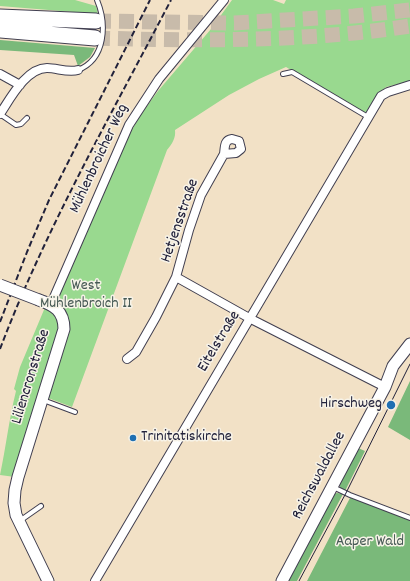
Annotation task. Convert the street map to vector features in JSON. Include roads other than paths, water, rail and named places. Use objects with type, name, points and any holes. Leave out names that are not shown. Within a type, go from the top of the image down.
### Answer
[{"type":"highway","points":[[0,17],[96,21]]},
{"type":"highway","points":[[0,30],[95,38]]},
{"type":"main road","points":[[0,286],[51,304]]},
{"type":"main road","name":"Liliencronstraße","points":[[48,581],[14,509],[15,490],[64,329],[61,315],[51,304]]},
{"type":"main road","name":"Reichswaldallee","points":[[282,581],[385,387],[400,367],[408,348]]},
{"type":"street","name":"Mühlenbroicher Weg","points":[[51,304],[129,125],[159,79],[224,0]]},
{"type":"street","points":[[0,114],[20,85],[32,73],[48,68],[72,71],[78,70]]},
{"type":"street","points":[[0,74],[20,85]]},
{"type":"street","name":"Eitelstraße","points":[[95,581],[251,319],[368,118],[384,94],[410,85]]},
{"type":"street","name":"Hetjensstraße","points":[[127,359],[136,352],[176,277],[189,230],[201,195],[224,154]]},
{"type":"street","name":"Hetjensstraße","points":[[176,277],[251,319]]},
{"type":"street","points":[[251,319],[385,387]]},
{"type":"lane","points":[[78,70],[85,67],[92,61],[101,45],[102,21],[101,11],[97,0]]},
{"type":"lane","points":[[283,74],[292,72],[368,118]]},
{"type":"lane","points":[[0,114],[16,125],[21,124],[27,118]]},
{"type":"lane","points":[[43,399],[75,412]]},
{"type":"lane","points":[[332,486],[350,495],[410,518]]},
{"type":"lane","points":[[19,522],[41,506]]},
{"type":"tunnel","points":[[96,21],[234,23],[354,16],[410,10]]},
{"type":"tunnel","points":[[95,38],[174,40],[292,38],[410,26]]},
{"type":"tram line","points":[[299,581],[346,493],[410,364]]},
{"type":"railway","points":[[0,322],[49,200],[150,0]]},
{"type":"railway","points":[[0,349],[18,304],[58,216],[171,0]]},
{"type":"place","name":"Hirschweg","points":[[391,405]]},
{"type":"place","name":"Trinitatiskirche","points":[[133,438]]},
{"type":"park label","name":"West Mühlenbroich II","points":[[86,296]]},
{"type":"park label","name":"Aaper Wald","points":[[370,543]]}]
